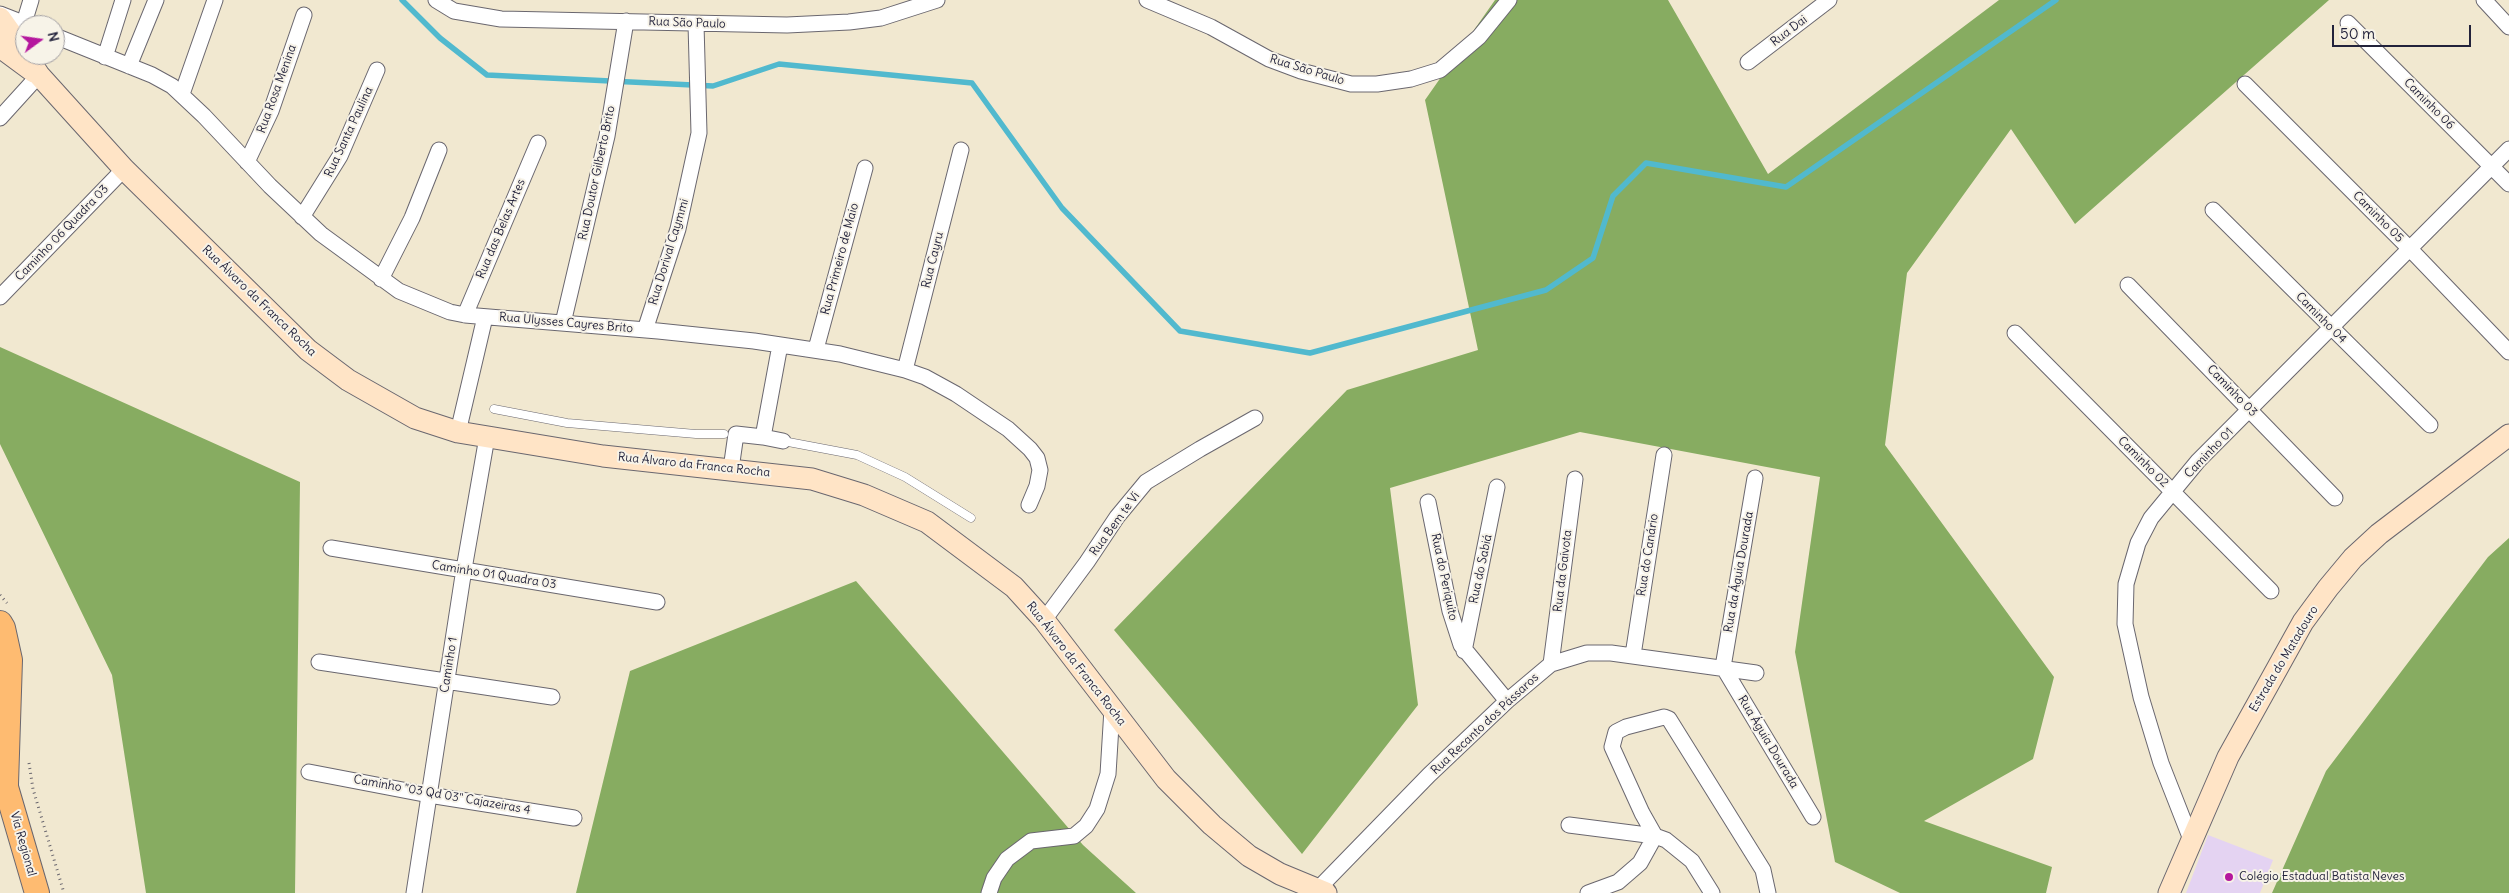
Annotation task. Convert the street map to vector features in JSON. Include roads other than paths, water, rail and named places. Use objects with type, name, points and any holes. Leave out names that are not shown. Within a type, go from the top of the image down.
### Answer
[{"type":"main road","name":"Rua Álvaro da Franca Rocha","points":[[0,18],[15,39]]},
{"type":"main road","name":"Rua Álvaro da Franca Rocha","points":[[0,47],[39,75]]},
{"type":"main road","name":"Rua Álvaro da Franca Rocha","points":[[33,65],[39,75],[124,169],[308,350],[348,380],[415,418],[458,432],[602,456],[812,479],[864,495],[927,522],[1014,587],[1044,620],[1166,779],[1212,825],[1249,856],[1280,874],[1321,892]]},
{"type":"main road","name":"Estrada do Matadouro","points":[[2170,893],[2228,757],[2303,622],[2328,588],[2353,558],[2379,534],[2509,435]]},
{"type":"main road","name":"Via Regional","points":[[5,617],[3,628],[10,660],[3,775],[37,893]]},
{"type":"street","points":[[28,15],[31,0]]},
{"type":"street","points":[[105,56],[123,0]]},
{"type":"street","points":[[129,66],[156,0]]},
{"type":"street","points":[[182,94],[215,0]]},
{"type":"street","name":"Rua São Paulo","points":[[436,0],[501,19],[787,25],[849,22],[897,14],[937,0]]},
{"type":"street","name":"Rua São Paulo","points":[[1146,0],[1211,27],[1277,62],[1351,84],[1377,84],[1411,79],[1440,70],[1479,37],[1509,0]]},
{"type":"street","name":"Rua Dai","points":[[1748,62],[1830,0]]},
{"type":"street","points":[[2484,0],[2509,27]]},
{"type":"street","points":[[0,14],[15,20]]},
{"type":"street","name":"Rua Rosa Menina","points":[[247,162],[270,111],[304,15]]},
{"type":"street","name":"Rua Doutor Gilberto Brito","points":[[563,323],[606,136],[626,21]]},
{"type":"street","name":"Caminho 06","points":[[2348,23],[2509,184]]},
{"type":"street","name":"Rua Dorival Caymmi","points":[[645,330],[686,199],[699,133],[696,24]]},
{"type":"street","name":"Rua Ulysses Cayres Brito","points":[[65,40],[152,75],[182,94],[302,217],[331,242],[399,291],[450,312],[465,316],[645,330],[816,349],[905,370],[925,377],[956,394],[1001,424],[1030,449],[1036,458],[1040,470],[1037,486],[1029,505]]},
{"type":"street","name":"Rua Santa Paulina","points":[[302,217],[340,156],[377,70]]},
{"type":"street","points":[[0,118],[39,75]]},
{"type":"street","name":"Caminho 05","points":[[2245,84],[2410,249],[2509,352]]},
{"type":"street","name":"Rua das Belas Artes","points":[[465,316],[538,143]]},
{"type":"street","name":"Caminho 01","points":[[2192,842],[2161,763],[2141,697],[2125,624],[2126,584],[2138,543],[2151,518],[2198,462],[2509,149]]},
{"type":"street","points":[[381,279],[412,218],[439,150]]},
{"type":"street","name":"Rua Cayru","points":[[905,370],[961,150]]},
{"type":"street","name":"Rua Primeiro de Maio","points":[[816,349],[865,168]]},
{"type":"street","name":"Caminho 06 Quadra 03","points":[[0,297],[124,169]]},
{"type":"street","name":"Caminho 04","points":[[2213,210],[2430,425]]},
{"type":"street","name":"Caminho 03","points":[[2128,285],[2335,498]]},
{"type":"street","points":[[458,432],[485,317]]},
{"type":"street","name":"Caminho 02","points":[[2015,333],[2271,591]]},
{"type":"street","points":[[763,437],[780,345]]},
{"type":"street","name":"Rua Bem te Vi","points":[[1044,620],[1083,568],[1117,517],[1146,482],[1255,418]]},
{"type":"street","points":[[731,469],[730,434],[783,441]]},
{"type":"street","name":"Caminho 1","points":[[414,893],[464,570],[487,437]]},
{"type":"street","name":"Rua do Canário","points":[[1633,655],[1664,455]]},
{"type":"street","name":"Rua da Águia Dourada","points":[[1723,667],[1755,478]]},
{"type":"street","name":"Rua da Gaivota","points":[[1551,664],[1575,479]]},
{"type":"street","name":"Rua do Sabiá","points":[[1464,650],[1497,487]]},
{"type":"street","name":"Rua do Periquito","points":[[1428,502],[1456,634],[1464,650],[1507,701]]},
{"type":"street","name":"Caminho 01 Quadra 03","points":[[331,548],[657,602]]},
{"type":"street","name":"Rua Recanto dos Pássaros","points":[[1321,892],[1429,775],[1507,701],[1551,664],[1587,653],[1633,655],[1756,673]]},
{"type":"street","points":[[319,662],[552,697]]},
{"type":"street","name":"Rua Águia Dourada","points":[[1723,667],[1813,817]]},
{"type":"street","points":[[989,893],[994,878],[1007,859],[1031,841],[1074,836],[1086,826],[1098,808],[1108,774],[1112,709]]},
{"type":"street","points":[[1656,836],[1642,813],[1612,747],[1616,732],[1626,727],[1664,718],[1670,719],[1763,870],[1768,893]]},
{"type":"street","name":"Caminho \"03 Qd 03\" Cajazeiras 4","points":[[309,772],[430,795],[574,818]]},
{"type":"street","points":[[1569,825],[1656,836],[1666,840],[1684,853],[1700,871],[1712,893]]},
{"type":"street","points":[[1588,893],[1618,882],[1640,864],[1656,836]]},
{"type":"lane","points":[[494,409],[567,422],[696,434],[730,434]]},
{"type":"lane","points":[[783,441],[857,455],[905,477],[971,518]]},
{"type":"waterway","points":[[402,0],[440,38],[487,75],[713,86],[779,64],[972,83],[1062,208],[1180,331],[1310,353],[1546,290],[1593,258],[1613,196],[1646,163],[1786,187],[2056,0]]},
{"type":"place","name":"Colégio Estadual Batista Neves","points":[[2229,877]]}]
